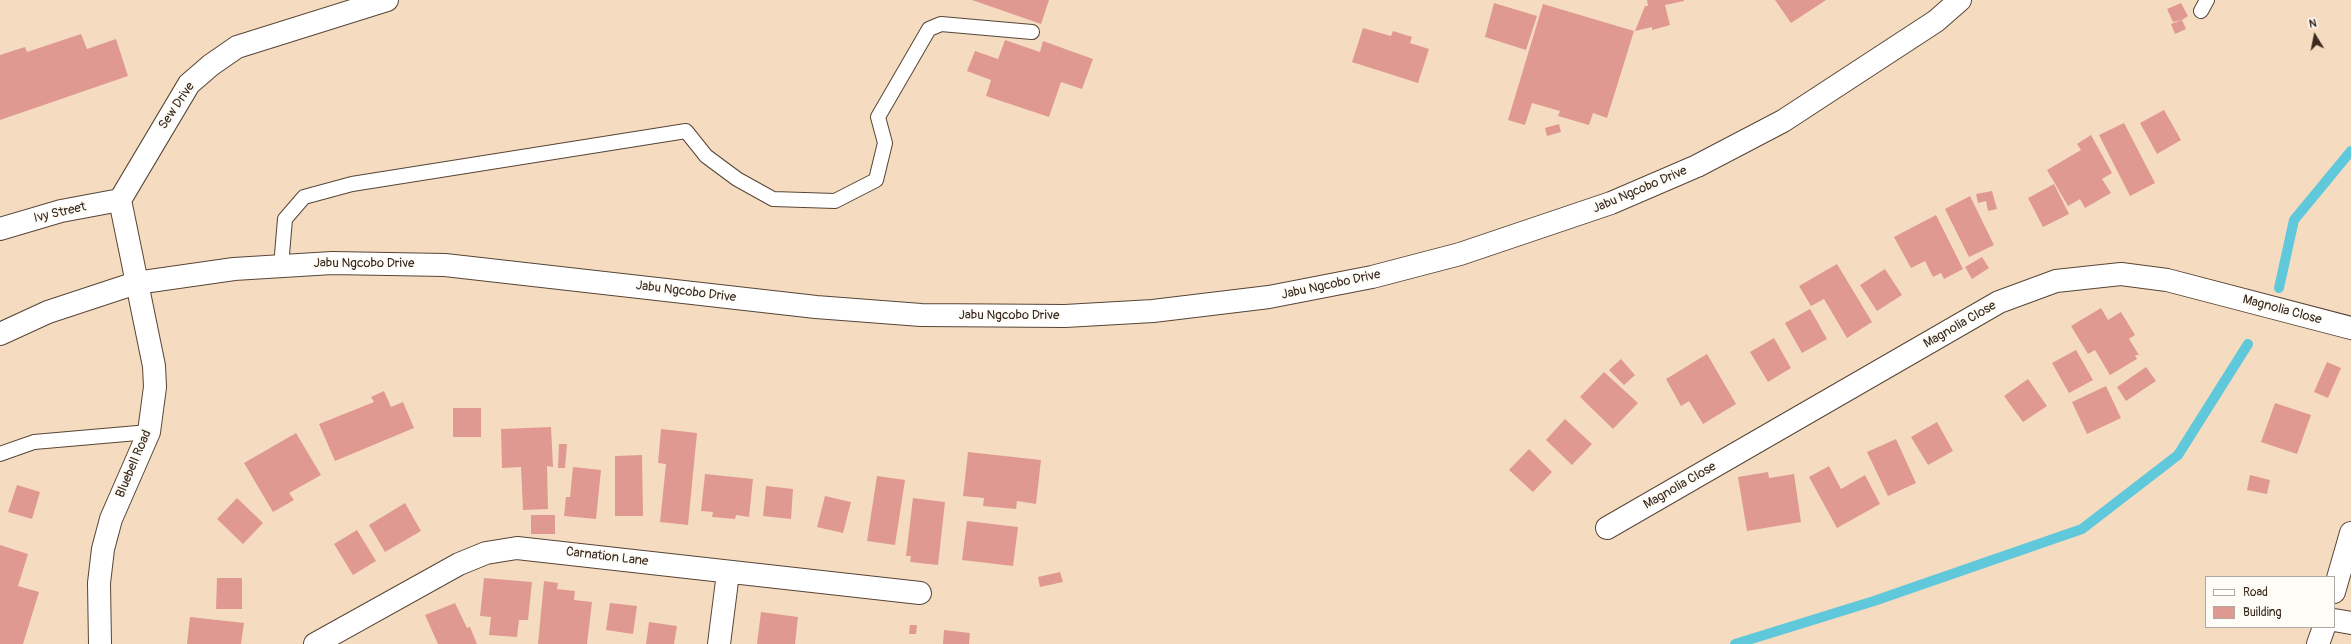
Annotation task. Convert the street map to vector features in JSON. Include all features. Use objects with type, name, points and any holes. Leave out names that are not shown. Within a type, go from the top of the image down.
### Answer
[{"type":"street","name":"Sew Drive","points":[[120,200],[189,84],[211,65],[242,45],[387,0]]},
{"type":"street","name":"Jabu Ngcobo Drive","points":[[0,334],[48,312],[136,284],[234,269],[332,263],[445,265],[816,307],[944,316],[1073,316],[1153,311],[1269,297],[1372,277],[1460,254],[1544,227],[1611,203],[1697,166],[1783,121],[1936,20],[1960,0]]},
{"type":"street","name":"Ivy Street","points":[[0,229],[61,211],[120,200]]},
{"type":"street","points":[[120,200],[136,284]]},
{"type":"street","name":"Magnolia Close","points":[[1607,528],[1999,302],[2056,281],[2121,274],[2168,280],[2351,328]]},
{"type":"street","name":"Bluebell Road","points":[[100,644],[99,584],[103,549],[111,519],[148,432],[156,387],[154,366],[136,284]]},
{"type":"street","points":[[2335,589],[2351,533]]},
{"type":"street","name":"Carnation Lane","points":[[315,644],[459,564],[486,553],[517,548],[728,573],[920,593]]},
{"type":"street","points":[[719,644],[728,573]]},
{"type":"street","points":[[2335,620],[2351,623]]},
{"type":"street","points":[[2318,644],[2324,628]]},
{"type":"lane","points":[[280,266],[285,219],[304,197],[352,184],[686,131],[706,156],[737,179],[773,200],[835,200],[876,180],[885,144],[878,117],[929,29],[941,24],[1032,32]]},
{"type":"lane","points":[[0,454],[40,442],[148,432]]},
{"type":"building","points":[[972,0],[1049,0],[1041,24]]},
{"type":"building","points":[[1647,0],[1684,1],[1665,5],[1670,25],[1652,30],[1652,27],[1635,31],[1645,6],[1648,6]]},
{"type":"building","points":[[1775,0],[1826,0],[1791,23]]},
{"type":"building","points":[[1494,3],[1537,16],[1526,50],[1485,37]]},
{"type":"building","points":[[2181,3],[2188,16],[2182,20],[2173,22],[2167,9]]},
{"type":"building","points":[[1543,4],[1634,31],[1607,118],[1593,113],[1589,125],[1558,116],[1560,111],[1532,103],[1525,125],[1508,120]]},
{"type":"building","points":[[2182,20],[2186,29],[2175,34],[2171,24]]},
{"type":"building","points":[[1363,28],[1391,36],[1393,31],[1412,37],[1410,43],[1429,49],[1418,83],[1352,62]]},
{"type":"building","points":[[81,34],[87,49],[116,39],[128,76],[0,120],[0,55],[25,47],[27,52]]},
{"type":"building","points":[[1005,40],[1040,52],[1043,41],[1093,59],[1082,89],[1061,82],[1049,117],[986,96],[991,80],[967,71],[975,51],[998,59]]},
{"type":"building","points":[[2164,110],[2181,140],[2157,154],[2140,123]]},
{"type":"building","points":[[2124,123],[2155,183],[2130,196],[2099,135]]},
{"type":"building","points":[[1559,124],[1561,132],[1547,136],[1545,128]]},
{"type":"building","points":[[2091,135],[2112,173],[2102,179],[2111,193],[2085,208],[2080,199],[2068,206],[2047,170],[2081,150],[2077,144]]},
{"type":"building","points":[[2054,184],[2069,214],[2043,227],[2028,198]]},
{"type":"building","points":[[1992,191],[1997,209],[1988,211],[1986,201],[1978,203],[1976,194]]},
{"type":"building","points":[[1970,196],[1994,245],[1969,257],[1945,209]]},
{"type":"building","points":[[1936,215],[1963,269],[1944,279],[1941,273],[1933,277],[1925,261],[1911,268],[1894,237]]},
{"type":"building","points":[[1982,257],[1989,268],[1972,279],[1965,267]]},
{"type":"building","points":[[1837,264],[1872,322],[1847,338],[1824,299],[1811,306],[1799,286]]},
{"type":"building","points":[[1885,269],[1902,295],[1877,311],[1860,285]]},
{"type":"building","points":[[2101,308],[2108,320],[2121,312],[2135,335],[2129,339],[2139,355],[2135,355],[2137,359],[2110,375],[2095,350],[2088,354],[2071,326]]},
{"type":"building","points":[[1810,309],[1827,339],[1802,353],[1785,323]]},
{"type":"building","points":[[1774,338],[1791,368],[1768,382],[1750,352]]},
{"type":"building","points":[[2076,350],[2093,380],[2069,393],[2052,363]]},
{"type":"building","points":[[1707,354],[1736,404],[1703,424],[1689,401],[1681,406],[1666,379]]},
{"type":"building","points":[[1621,359],[1635,375],[1624,385],[1609,370]]},
{"type":"building","points":[[2327,362],[2341,368],[2328,398],[2314,392]]},
{"type":"building","points":[[2146,367],[2156,381],[2126,401],[2117,387]]},
{"type":"building","points":[[1604,372],[1638,403],[1613,429],[1580,397]]},
{"type":"building","points":[[2028,379],[2047,406],[2023,422],[2004,396]]},
{"type":"building","points":[[2106,386],[2121,418],[2087,434],[2072,402]]},
{"type":"building","points":[[384,391],[391,407],[403,402],[414,428],[335,461],[319,424],[374,402],[371,397]]},
{"type":"building","points":[[2275,403],[2311,415],[2297,454],[2261,442]]},
{"type":"building","points":[[453,408],[481,408],[481,437],[453,437]]},
{"type":"building","points":[[1565,419],[1592,444],[1572,465],[1546,440]]},
{"type":"building","points":[[1937,422],[1953,451],[1928,465],[1911,437]]},
{"type":"building","points":[[551,427],[553,467],[547,466],[548,509],[523,510],[521,467],[502,468],[501,429]]},
{"type":"building","points":[[661,429],[697,433],[688,525],[660,522],[666,464],[658,463]]},
{"type":"building","points":[[296,433],[321,475],[289,493],[294,500],[273,512],[244,463]]},
{"type":"building","points":[[1896,439],[1916,483],[1888,496],[1867,452]]},
{"type":"building","points":[[559,444],[567,444],[565,468],[558,468]]},
{"type":"building","points":[[1529,449],[1552,472],[1533,492],[1509,470]]},
{"type":"building","points":[[968,452],[1041,460],[1036,504],[1017,501],[1016,509],[983,506],[984,498],[963,496]]},
{"type":"building","points":[[642,455],[643,516],[615,516],[615,456]]},
{"type":"building","points":[[1829,466],[1841,489],[1865,475],[1880,504],[1837,528],[1809,477]]},
{"type":"building","points":[[573,467],[601,470],[596,519],[564,516],[566,497],[570,497]]},
{"type":"building","points":[[1768,472],[1769,478],[1794,474],[1801,522],[1747,531],[1738,477]]},
{"type":"building","points":[[705,474],[753,479],[749,517],[736,515],[735,519],[712,517],[713,512],[701,511]]},
{"type":"building","points":[[2250,475],[2270,480],[2267,494],[2247,490]]},
{"type":"building","points":[[877,476],[905,480],[895,545],[867,541]]},
{"type":"building","points":[[17,485],[40,492],[32,519],[8,512]]},
{"type":"building","points":[[766,486],[793,489],[791,519],[763,516]]},
{"type":"building","points":[[825,496],[851,502],[843,533],[817,527]]},
{"type":"building","points":[[237,498],[263,523],[243,544],[217,519]]},
{"type":"building","points":[[913,498],[945,502],[938,565],[910,562],[911,556],[906,556]]},
{"type":"building","points":[[405,503],[421,531],[385,552],[369,525]]},
{"type":"building","points":[[531,515],[555,515],[555,534],[531,534]]},
{"type":"building","points":[[967,521],[1018,527],[1013,566],[962,560]]},
{"type":"building","points":[[357,530],[376,561],[353,575],[334,544]]},
{"type":"building","points":[[0,545],[28,554],[18,586],[39,592],[23,644],[0,644]]},
{"type":"building","points":[[1060,572],[1063,582],[1040,587],[1038,577]]},
{"type":"building","points":[[217,578],[242,578],[242,609],[216,609]]},
{"type":"building","points":[[484,578],[532,582],[528,620],[519,620],[517,637],[489,635],[491,617],[480,616]]},
{"type":"building","points":[[544,581],[558,583],[557,589],[575,591],[574,600],[592,602],[587,644],[538,644]]},
{"type":"building","points":[[455,603],[467,628],[470,627],[477,644],[438,644],[425,615]]},
{"type":"building","points":[[610,603],[637,606],[633,634],[606,630]]},
{"type":"building","points":[[761,612],[798,617],[795,644],[757,644]]},
{"type":"building","points":[[190,617],[244,623],[241,644],[187,644]]},
{"type":"building","points":[[649,622],[677,626],[674,644],[646,644]]},
{"type":"building","points":[[910,625],[917,625],[916,634],[909,634]]},
{"type":"building","points":[[944,630],[970,633],[969,644],[943,644]]},
{"type":"waterway","points":[[2279,288],[2294,220],[2351,151]]},
{"type":"waterway","points":[[1735,644],[1874,601],[2082,529],[2178,455],[2248,344]]}]
